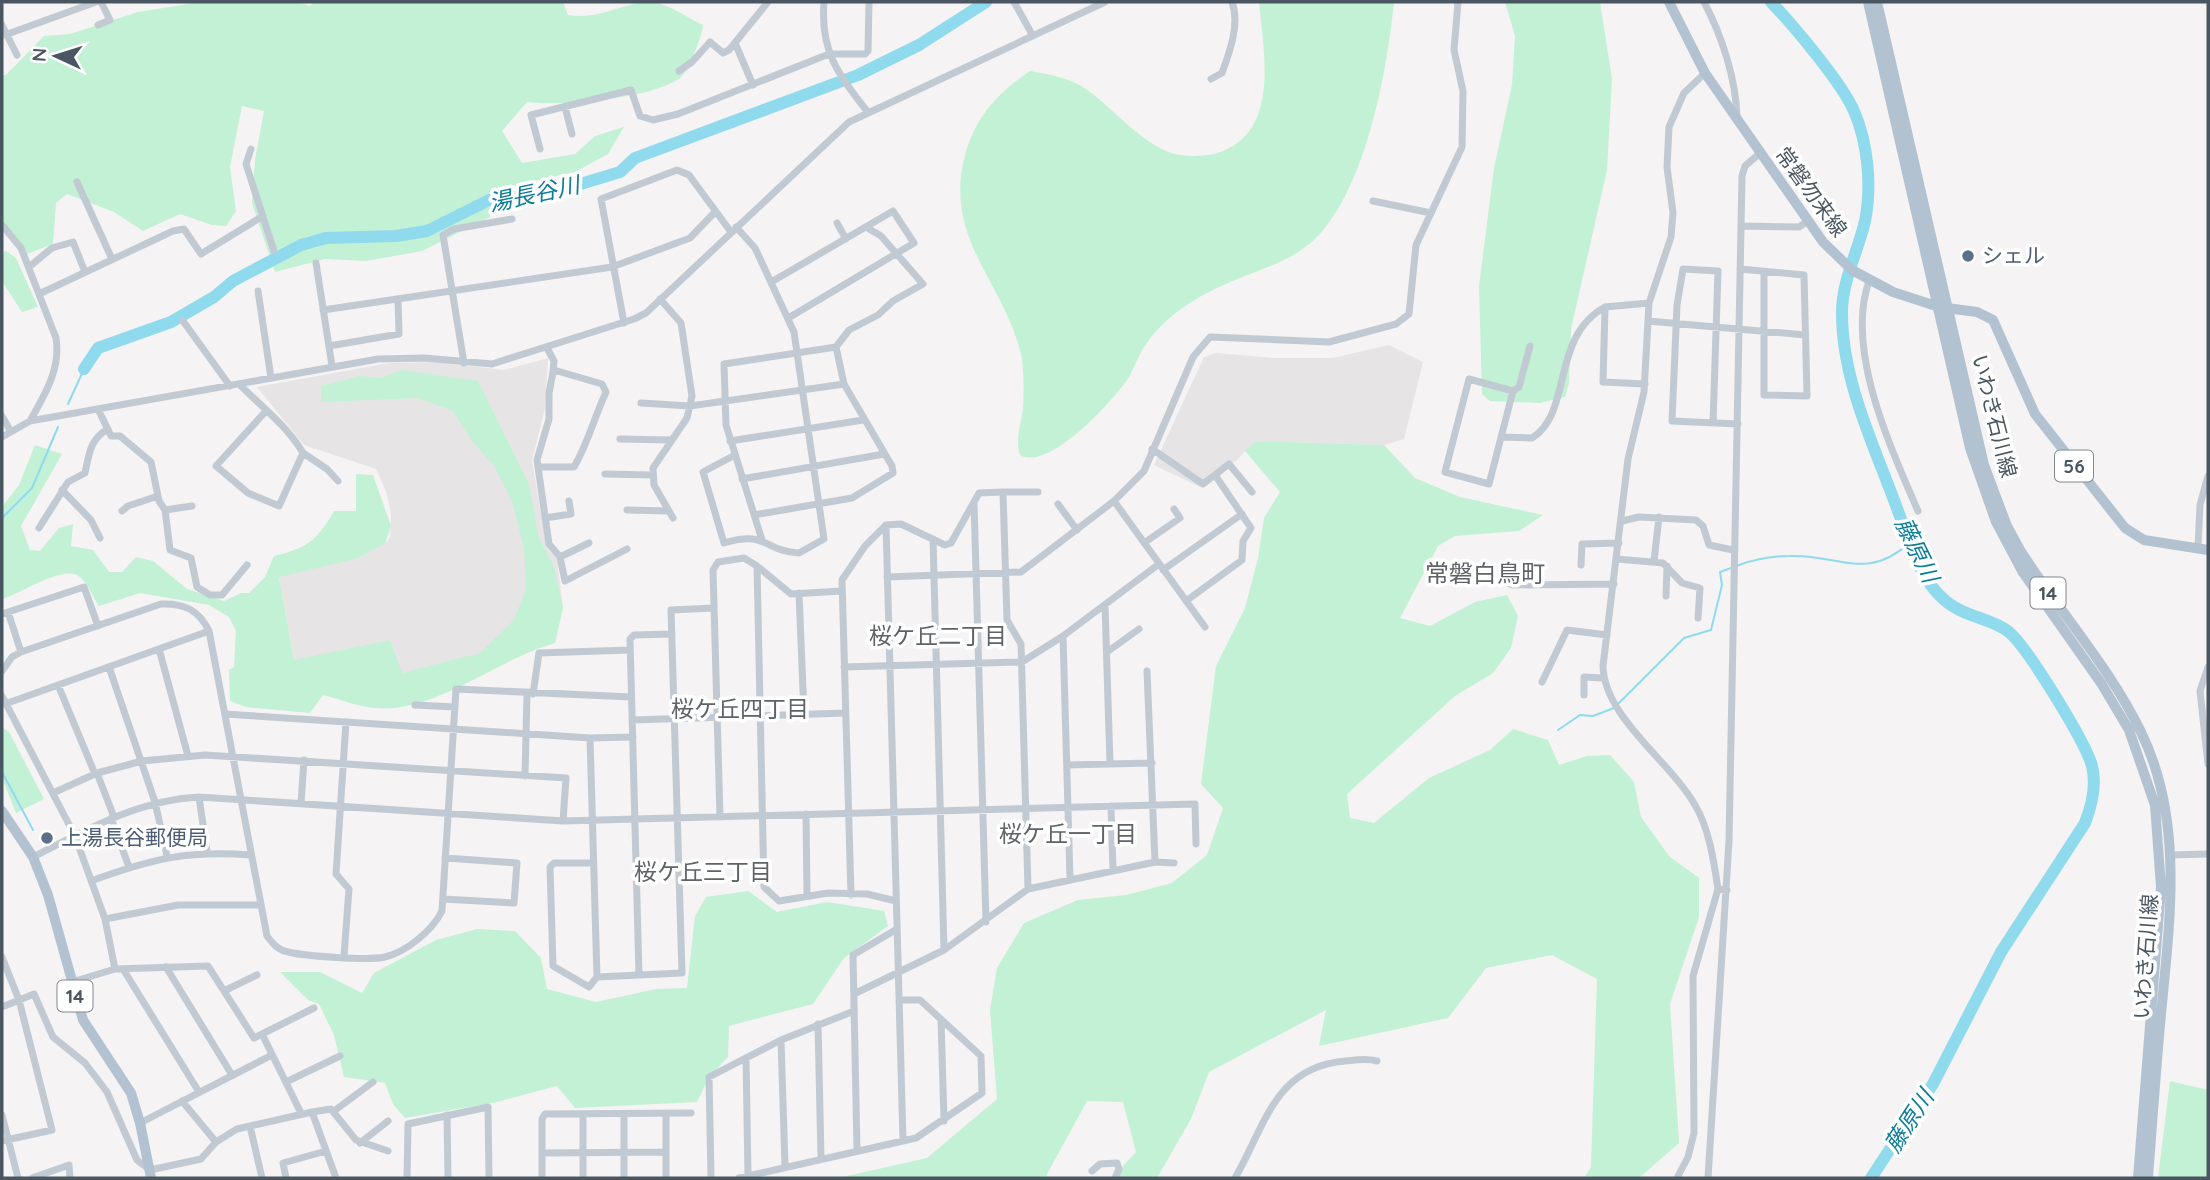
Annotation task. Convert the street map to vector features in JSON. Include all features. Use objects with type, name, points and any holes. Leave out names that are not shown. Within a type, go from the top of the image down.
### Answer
[{"type":"main road","name":"常磐勿来線","points":[[1669,2],[1705,73],[1737,122],[1837,258],[1868,280],[1893,292],[1944,307],[1977,312],[1993,320],[2035,414],[2130,534],[2158,543],[2203,549]]},
{"type":"main road","name":"いわき石川線","points":[[1868,2],[1975,433],[2003,516],[2037,576],[2118,690],[2141,732],[2163,796],[2171,855],[2170,921],[2148,1178]]},
{"type":"main road","name":"いわき石川線","points":[[1877,2],[1944,307],[1970,450],[1996,522],[2042,603],[2113,702],[2140,754],[2155,805],[2161,887],[2138,1178]]},
{"type":"main road","name":"14","points":[[2,811],[33,858],[56,916],[83,1020],[123,1077],[141,1123],[150,1174]]},
{"type":"street","points":[[5,35],[96,2]]},
{"type":"street","points":[[98,25],[110,20],[101,2]]},
{"type":"street","points":[[679,71],[692,62],[709,42],[723,53],[735,43],[768,2]]},
{"type":"street","points":[[824,2],[824,29],[829,54],[839,75],[867,111]]},
{"type":"street","points":[[540,149],[531,115],[631,90],[640,116],[653,120],[678,114],[829,54],[862,55],[868,51],[869,2]]},
{"type":"street","points":[[1014,2],[1033,36]]},
{"type":"street","points":[[2,437],[10,430],[30,421],[332,366],[405,358],[464,363],[505,362],[624,323],[646,313],[839,129],[867,111],[1105,2]]},
{"type":"street","points":[[1211,79],[1222,73],[1230,50],[1236,17],[1232,2]]},
{"type":"street","points":[[887,577],[1021,572],[1114,501],[1144,471],[1193,356],[1210,337],[1329,342],[1396,324],[1404,319],[1411,307],[1416,245],[1458,160],[1464,131],[1463,91],[1454,50],[1458,2]]},
{"type":"street","points":[[1704,2],[1725,57],[1736,101],[1737,122]]},
{"type":"street","points":[[2,24],[17,55]]},
{"type":"street","points":[[735,43],[754,85]]},
{"type":"street","points":[[1677,1178],[1688,1157],[1694,1133],[1693,976],[1718,889],[1697,808],[1616,706],[1603,678],[1628,459],[1645,384],[1649,303],[1671,237],[1673,213],[1667,167],[1669,127],[1684,93],[1705,73]]},
{"type":"street","points":[[565,107],[572,134]]},
{"type":"street","points":[[251,149],[246,164],[274,251]]},
{"type":"street","points":[[1708,1178],[1727,890],[1743,171],[1759,154]]},
{"type":"street","points":[[624,323],[601,199],[677,170],[689,176],[714,213],[755,248],[790,317],[826,535],[816,545],[799,553],[790,553],[762,540],[743,537],[724,543],[703,472],[735,455]]},
{"type":"street","points":[[76,182],[112,259]]},
{"type":"street","points":[[1373,201],[1431,213]]},
{"type":"street","points":[[773,281],[893,211],[914,243],[790,317]]},
{"type":"street","points":[[323,310],[612,267],[690,239],[714,213]]},
{"type":"street","points":[[39,294],[180,229],[188,232],[201,254],[263,216]]},
{"type":"street","points":[[464,363],[443,235],[454,229],[512,219]]},
{"type":"street","points":[[1741,226],[1798,227],[1808,221]]},
{"type":"street","points":[[837,223],[846,239]]},
{"type":"street","points":[[2,225],[15,239],[29,267],[58,351],[54,373],[30,421]]},
{"type":"street","points":[[762,540],[730,442],[724,363],[836,347],[849,330],[878,315],[894,301],[923,284],[881,236],[866,227]]},
{"type":"street","points":[[29,267],[52,248],[73,242],[85,272]]},
{"type":"street","points":[[316,263],[332,366]]},
{"type":"street","points":[[1713,423],[1718,271],[1683,269],[1676,324],[1671,421],[1713,423],[1738,424]]},
{"type":"street","points":[[1740,269],[1804,275],[1807,396],[1801,398],[1765,395],[1764,272]]},
{"type":"street","points":[[1868,280],[1861,314],[1865,356],[1889,444],[1918,511]]},
{"type":"street","points":[[258,291],[271,378]]},
{"type":"street","points":[[329,346],[399,334],[398,299]]},
{"type":"street","points":[[627,510],[671,515],[652,475],[656,460],[687,418],[692,396],[683,332],[676,316],[660,299]]},
{"type":"street","points":[[1500,438],[1532,438],[1546,425],[1576,336],[1594,313],[1605,307],[1649,303]]},
{"type":"street","points":[[1605,307],[1603,382],[1645,384]]},
{"type":"street","points":[[183,321],[230,386]]},
{"type":"street","points":[[1648,321],[1805,335]]},
{"type":"street","points":[[1513,391],[1469,379],[1445,472],[1489,484],[1513,391],[1519,387],[1530,345]]},
{"type":"street","points":[[754,515],[852,498],[888,479],[893,469],[844,384],[836,347]]},
{"type":"street","points":[[547,348],[554,370],[548,393],[549,419],[537,460],[549,544],[560,557],[565,581],[627,549]]},
{"type":"street","points":[[538,467],[574,467],[595,425],[596,413],[606,392],[602,384],[554,370]]},
{"type":"street","points":[[239,384],[303,453],[327,468],[338,481]]},
{"type":"street","points":[[641,403],[690,406],[844,384]]},
{"type":"street","points":[[98,409],[111,436],[120,436],[152,462],[158,496],[165,510],[170,550],[191,558],[197,587],[210,595],[222,595],[247,565]]},
{"type":"street","points":[[266,411],[216,466],[248,493],[279,506],[303,453]]},
{"type":"street","points":[[2,416],[10,430]]},
{"type":"street","points":[[730,442],[863,419]]},
{"type":"street","points":[[39,528],[70,479],[85,473],[91,445],[96,436],[108,429]]},
{"type":"street","points":[[620,439],[671,440]]},
{"type":"street","points":[[1152,449],[1203,484],[1229,464],[1252,492]]},
{"type":"street","points":[[743,479],[884,454]]},
{"type":"street","points":[[606,474],[652,475]]},
{"type":"street","points":[[1186,601],[1242,559],[1243,541],[1251,528],[1214,475]]},
{"type":"street","points":[[2203,549],[2200,505],[2208,475]]},
{"type":"street","points":[[62,490],[91,520],[100,538]]},
{"type":"street","points":[[1003,492],[1007,620],[1021,644],[1028,888]]},
{"type":"street","points":[[851,895],[842,591],[845,574],[886,525],[901,524],[945,545],[951,543],[979,493],[1038,492]]},
{"type":"street","points":[[122,511],[128,506],[158,496]]},
{"type":"street","points":[[545,518],[571,514],[569,501]]},
{"type":"street","points":[[974,501],[986,922]]},
{"type":"street","points":[[1114,501],[1205,627]]},
{"type":"street","points":[[1058,504],[1077,530]]},
{"type":"street","points":[[165,510],[192,506]]},
{"type":"street","points":[[1144,543],[1180,518],[1174,509]]},
{"type":"street","points":[[844,667],[1021,662],[1242,514]]},
{"type":"street","points":[[1622,521],[1659,517],[1696,520],[1703,526],[1709,545],[1733,550]]},
{"type":"street","points":[[1654,562],[1659,517]]},
{"type":"street","points":[[886,525],[903,1141]]},
{"type":"street","points":[[933,539],[944,950]]},
{"type":"street","points":[[560,557],[589,543]]},
{"type":"street","points":[[1581,565],[1582,544],[1619,543]]},
{"type":"street","points":[[720,817],[713,570],[718,562],[744,558],[791,594],[842,591]]},
{"type":"street","points":[[1617,559],[1654,562],[1667,566],[1682,583],[1700,588],[1698,618]]},
{"type":"street","points":[[757,566],[764,887],[779,901],[828,893],[867,894],[896,901]]},
{"type":"street","points":[[1666,596],[1667,566]]},
{"type":"street","points":[[1505,582],[1513,585],[1614,584]]},
{"type":"street","points":[[22,652],[5,613],[84,587],[98,626]]},
{"type":"street","points":[[799,593],[804,714]]},
{"type":"street","points":[[2,671],[12,657],[22,652],[171,604],[197,613],[209,631],[267,936],[281,950],[376,959],[397,953],[431,928],[442,911],[456,689],[631,697]]},
{"type":"street","points":[[1105,604],[1110,764]]},
{"type":"street","points":[[597,976],[682,973],[671,610],[714,608]]},
{"type":"street","points":[[1107,652],[1139,629]]},
{"type":"street","points":[[1542,682],[1567,630],[1607,635]]},
{"type":"street","points":[[199,1092],[119,969],[105,919],[75,835],[3,700],[58,685],[209,631]]},
{"type":"street","points":[[639,975],[630,639],[634,635],[672,634]]},
{"type":"street","points":[[1063,636],[1070,879]]},
{"type":"street","points":[[159,649],[188,756]]},
{"type":"street","points":[[525,776],[530,694],[539,653],[630,650]]},
{"type":"street","points":[[109,667],[155,802],[167,856]]},
{"type":"street","points":[[2208,667],[2200,691],[2208,764]]},
{"type":"street","points":[[1147,671],[1147,729],[1152,737],[1155,862]]},
{"type":"street","points":[[1584,695],[1584,677],[1603,678]]},
{"type":"street","points":[[58,685],[113,817],[129,867]]},
{"type":"street","points":[[415,705],[455,707]]},
{"type":"street","points":[[2,713],[13,719]]},
{"type":"street","points":[[632,719],[845,713]]},
{"type":"street","points":[[225,714],[526,735],[633,737]]},
{"type":"street","points":[[344,956],[349,889],[336,874],[346,722]]},
{"type":"street","points":[[590,738],[597,976],[589,987],[553,966],[550,867],[554,863],[593,863]]},
{"type":"street","points":[[52,793],[96,774],[142,761],[233,755],[566,778],[564,821]]},
{"type":"street","points":[[301,803],[304,760]]},
{"type":"street","points":[[1067,765],[1152,763]]},
{"type":"street","points":[[199,797],[207,852]]},
{"type":"street","points":[[33,858],[113,817],[155,802],[199,797],[564,821],[1195,804],[1196,844]]},
{"type":"street","points":[[1111,806],[1113,871]]},
{"type":"street","points":[[806,814],[807,896]]},
{"type":"street","points":[[91,881],[167,856],[207,852],[251,855]]},
{"type":"street","points":[[2171,855],[2208,855]]},
{"type":"street","points":[[443,899],[514,903],[517,863],[445,858]]},
{"type":"street","points":[[853,994],[944,950],[986,922],[1028,888],[1155,862],[1174,863]]},
{"type":"street","points":[[1718,889],[1727,890]]},
{"type":"street","points":[[105,919],[178,905],[261,905]]},
{"type":"street","points":[[857,1150],[853,955],[897,929]]},
{"type":"street","points":[[2,957],[19,1000],[52,1130],[5,1141]]},
{"type":"street","points":[[72,982],[119,969],[208,966],[254,1038],[314,1009]]},
{"type":"street","points":[[166,967],[232,1075]]},
{"type":"street","points":[[224,991],[257,975]]},
{"type":"street","points":[[2,1007],[34,994],[53,1037],[85,1063],[107,1091],[137,1160],[150,1174],[201,1159],[216,1142],[250,1126],[331,1109],[360,1143],[388,1151]]},
{"type":"street","points":[[739,1178],[916,1138],[982,1093],[981,1056],[920,1000],[899,1000]]},
{"type":"street","points":[[711,1178],[709,1077],[781,1040],[854,1011]]},
{"type":"street","points":[[941,1020],[944,1121]]},
{"type":"street","points":[[818,1024],[821,1158]]},
{"type":"street","points":[[262,1034],[301,1114]]},
{"type":"street","points":[[781,1040],[785,1166]]},
{"type":"street","points":[[141,1123],[272,1055]]},
{"type":"street","points":[[286,1082],[340,1056]]},
{"type":"street","points":[[746,1058],[748,1176]]},
{"type":"street","points":[[1235,1178],[1266,1116],[1289,1082],[1331,1062],[1368,1059],[1377,1061]]},
{"type":"street","points":[[334,1111],[373,1082]]},
{"type":"street","points":[[182,1101],[216,1142]]},
{"type":"street","points":[[407,1178],[408,1124],[488,1107],[489,1178]]},
{"type":"street","points":[[313,1112],[336,1178]]},
{"type":"street","points":[[666,1113],[666,1178]]},
{"type":"street","points":[[542,1178],[542,1118],[545,1114],[691,1113]]},
{"type":"street","points":[[583,1114],[583,1178]]},
{"type":"street","points":[[624,1114],[624,1178]]},
{"type":"street","points":[[2,1115],[5,1141],[18,1178]]},
{"type":"street","points":[[447,1115],[448,1178]]},
{"type":"street","points":[[360,1143],[388,1121]]},
{"type":"street","points":[[250,1126],[262,1178]]},
{"type":"street","points":[[286,1178],[282,1163],[326,1151]]},
{"type":"street","points":[[542,1153],[666,1152]]},
{"type":"street","points":[[1092,1171],[1100,1164],[1117,1163],[1119,1169],[1115,1178]]},
{"type":"street","points":[[32,1178],[69,1165],[70,1178]]},
{"type":"shaded area","points":[[1389,345],[1423,362],[1404,439],[1384,445],[1255,441],[1237,460],[1200,487],[1154,465],[1204,357],[1216,353],[1274,358],[1333,358]]},
{"type":"shaded area","points":[[548,358],[545,408],[532,461],[547,548],[557,559],[563,608],[545,639],[492,655],[402,673],[296,670],[278,571],[385,544],[390,537],[391,513],[386,491],[376,469],[304,445],[257,387],[389,363],[435,362],[504,370]]},
{"type":"green space","points":[[201,2],[298,2],[310,6],[314,2],[563,2],[568,15],[580,16],[653,2],[703,25],[698,45],[684,74],[667,85],[629,96],[583,102],[527,102],[502,131],[522,163],[575,154],[595,136],[624,127],[608,154],[575,172],[493,190],[490,217],[422,251],[366,261],[325,259],[275,272],[252,203],[255,160],[264,111],[242,106],[230,167],[236,211],[226,226],[212,225],[180,214],[143,231],[114,212],[67,194],[56,203],[53,244],[24,255],[2,219],[2,75],[6,75],[44,36],[70,34],[138,12]]},
{"type":"green space","points":[[1259,2],[1394,2],[1380,92],[1362,157],[1350,187],[1335,214],[1318,236],[1303,249],[1207,293],[1167,320],[1146,344],[1121,388],[1080,431],[1047,453],[1032,457],[1020,455],[1018,437],[1024,395],[1021,354],[1001,302],[967,232],[961,207],[961,179],[967,148],[977,124],[1000,95],[1030,71],[1080,85],[1144,138],[1166,151],[1190,156],[1214,154],[1235,144],[1250,130],[1259,112],[1265,69]]},
{"type":"green space","points":[[1505,2],[1600,2],[1612,79],[1607,170],[1571,329],[1569,383],[1565,397],[1540,403],[1490,401],[1482,394],[1479,286],[1494,168],[1512,85],[1515,36]]},
{"type":"green space","points":[[6,251],[16,258],[38,307],[22,312],[2,281],[2,253]]},
{"type":"green space","points":[[402,370],[478,381],[529,484],[539,538],[554,567],[563,608],[555,643],[420,703],[397,708],[375,708],[323,695],[310,713],[246,707],[230,701],[229,670],[234,667],[236,631],[229,617],[209,605],[140,593],[99,606],[83,580],[73,574],[53,576],[2,599],[2,507],[19,485],[35,445],[62,454],[21,526],[30,550],[40,551],[59,528],[73,524],[71,546],[93,550],[109,572],[122,572],[136,557],[153,561],[187,589],[224,601],[241,593],[249,593],[265,577],[274,556],[310,542],[322,530],[334,511],[356,511],[356,474],[373,475],[391,526],[385,544],[355,559],[279,577],[294,660],[390,640],[402,673],[480,653],[514,620],[526,589],[524,548],[512,501],[494,466],[472,441],[453,411],[418,398],[321,402],[321,386],[360,376],[380,378]]},
{"type":"green space","points":[[1255,441],[1384,445],[1415,478],[1460,497],[1543,515],[1519,531],[1455,536],[1438,546],[1400,618],[1430,626],[1475,602],[1507,595],[1518,616],[1511,648],[1493,673],[1455,696],[1347,794],[1350,818],[1374,823],[1429,778],[1490,750],[1513,729],[1548,740],[1559,765],[1587,756],[1610,755],[1634,782],[1641,817],[1669,856],[1699,878],[1699,917],[1670,1004],[1679,1143],[1639,1178],[1584,1178],[1591,1167],[1597,979],[1552,955],[1486,968],[1448,1018],[1319,1046],[1326,1010],[1209,1072],[1191,1119],[1157,1178],[1112,1178],[1136,1152],[1123,1102],[1087,1101],[1047,1178],[838,1178],[927,1158],[997,1099],[990,1010],[997,968],[1024,923],[1078,900],[1126,895],[1172,883],[1207,855],[1223,808],[1201,784],[1216,666],[1245,608],[1258,558],[1264,518],[1280,492],[1245,451]]},
{"type":"green space","points":[[2,727],[9,732],[44,799],[16,813],[2,778]]},
{"type":"green space","points":[[748,891],[777,912],[827,902],[884,911],[888,926],[844,958],[813,1004],[729,1026],[728,1057],[709,1077],[697,1102],[575,1108],[557,1086],[497,1102],[405,1118],[393,1104],[385,1083],[344,1077],[334,1035],[319,1004],[308,1000],[280,972],[320,972],[362,993],[374,973],[436,940],[477,929],[515,931],[541,958],[547,989],[596,1002],[656,989],[687,988],[695,916],[706,897]]},
{"type":"green space","points":[[2170,1081],[2208,1090],[2208,1178],[2158,1178]]},
{"type":"waterway","name":"湯長谷川","points":[[84,369],[98,348],[171,322],[214,297],[233,281],[301,245],[326,238],[396,236],[427,231],[489,200],[551,193],[620,172],[635,158],[858,75],[919,45],[986,2]]},
{"type":"waterway","name":"藤原川","points":[[1771,2],[1839,85],[1854,111],[1863,137],[1867,165],[1867,208],[1845,289],[1842,313],[1844,341],[1855,395],[1911,548],[1929,583],[1946,601],[2003,628],[2018,641],[2068,718],[2092,766],[2094,781],[2085,823],[2001,952],[1933,1084],[1871,1178]]},
{"type":"waterway","points":[[68,404],[84,369]]},
{"type":"waterway","points":[[2,518],[32,488],[58,427]]},
{"type":"waterway","points":[[1736,566],[1790,556],[1866,564],[1894,555],[1909,543]]},
{"type":"waterway","points":[[1618,704],[1684,638],[1711,630],[1722,585],[1720,572],[1731,568]]},
{"type":"waterway","points":[[1558,730],[1580,715],[1593,716],[1614,708]]},
{"type":"waterway","points":[[2,772],[33,830]]},
{"type":"place","name":"シェル","points":[[1968,256]]},
{"type":"place","name":"上湯長谷郵便局","points":[[47,838]]},
{"type":"district","name":"常磐白鳥町","points":[[1485,574]]},
{"type":"district","name":"桜ケ丘二丁目","points":[[938,636]]},
{"type":"district","name":"桜ケ丘四丁目","points":[[740,709]]},
{"type":"district","name":"桜ケ丘一丁目","points":[[1068,834]]},
{"type":"district","name":"桜ケ丘三丁目","points":[[703,872]]}]
